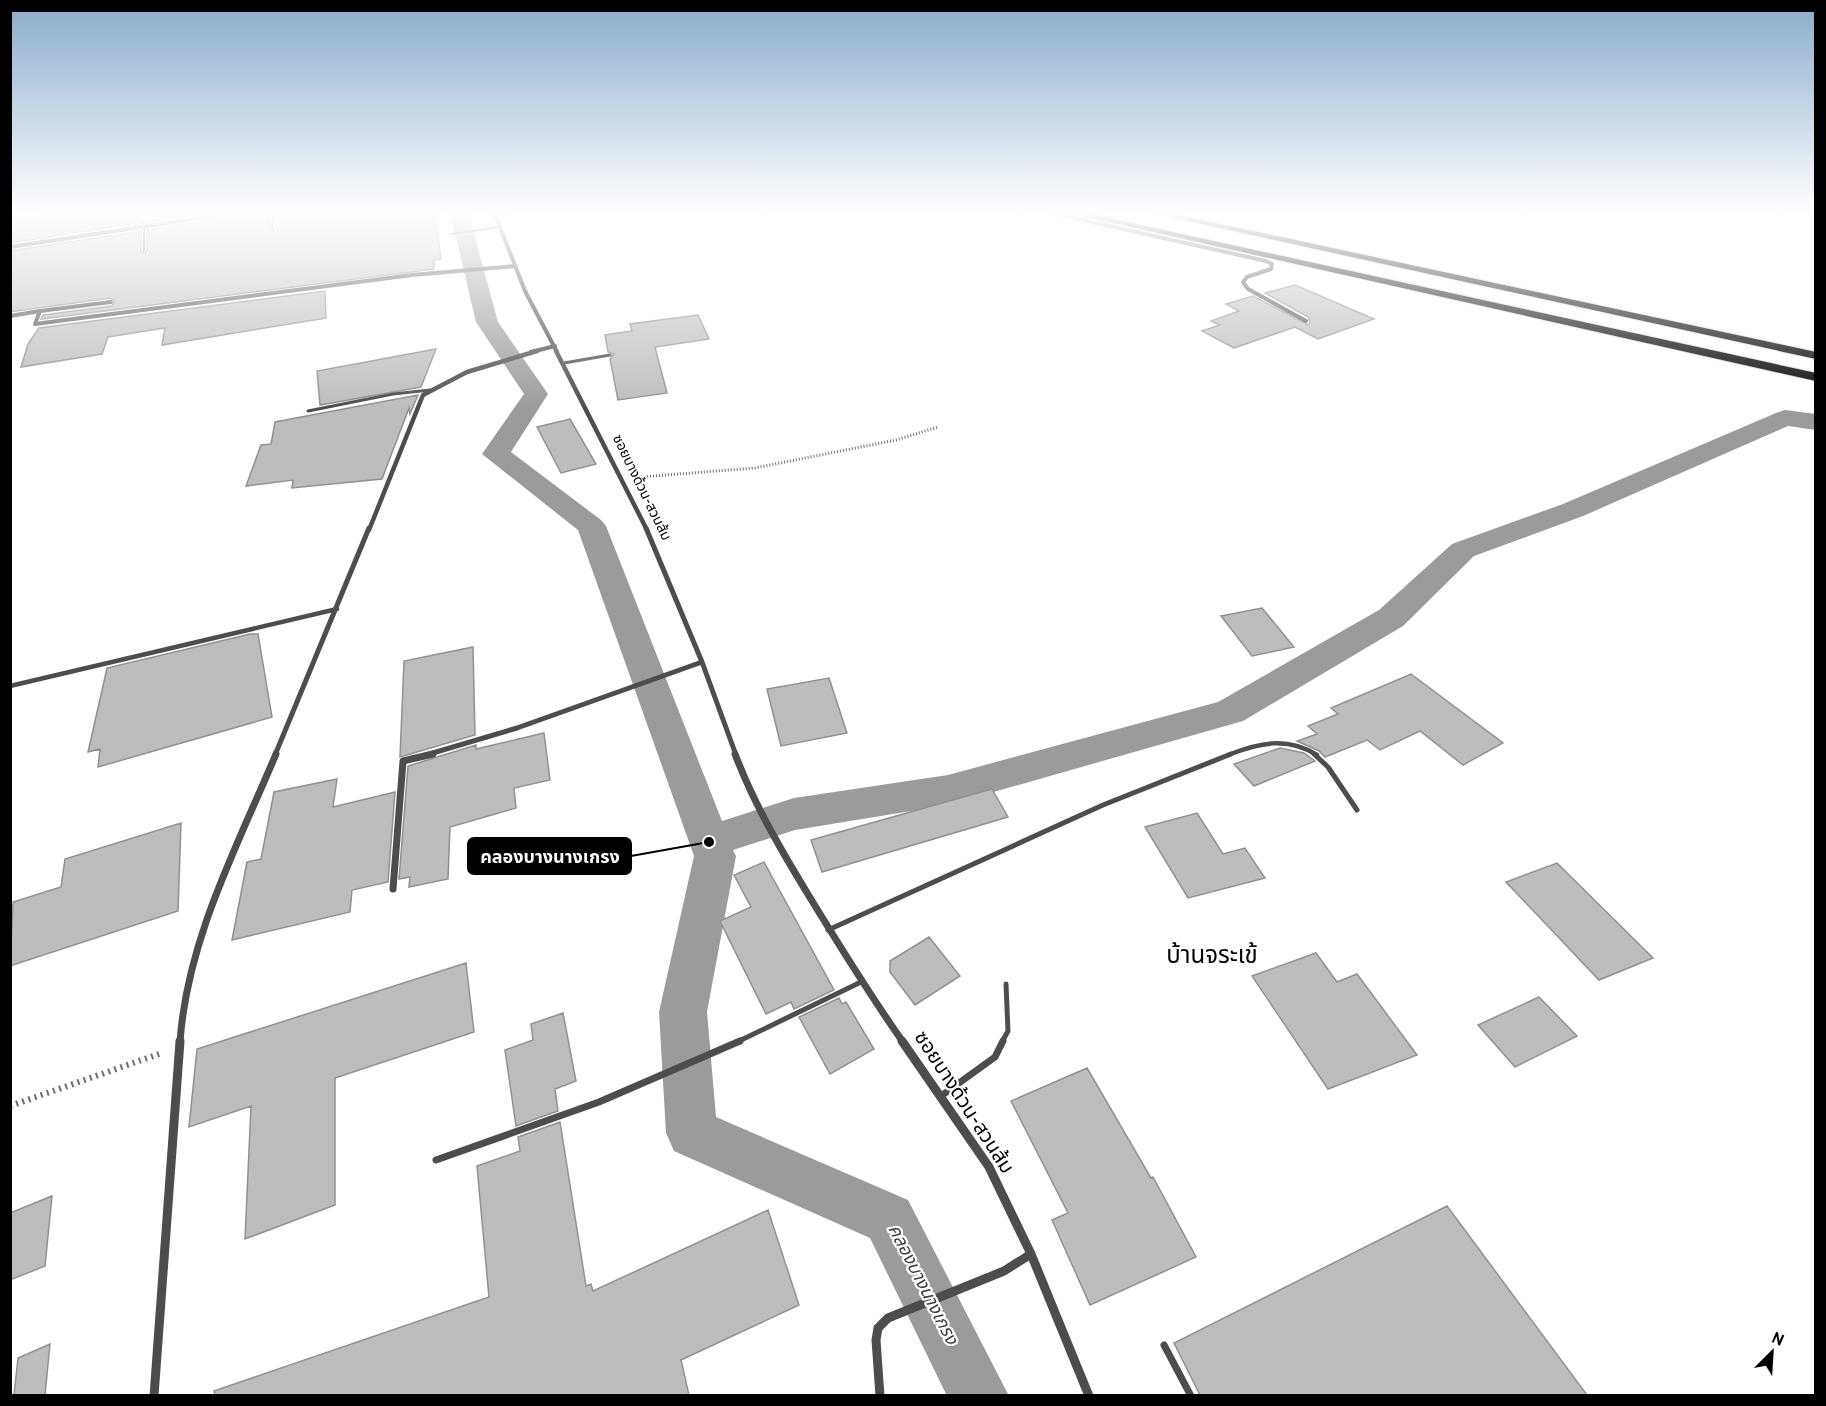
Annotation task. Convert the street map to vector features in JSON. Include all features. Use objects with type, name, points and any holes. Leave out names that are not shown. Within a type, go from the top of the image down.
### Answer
[{"type":"highway","points":[[1365,278],[1815,377]]},
{"type":"highway","points":[[1454,278],[1815,356]]},
{"type":"street","points":[[40,311],[35,324],[406,278]]},
{"type":"street","name":"ซอยบางด้วน-สวนส้ม","points":[[520,278],[622,478],[659,556],[747,783],[778,845],[861,982],[989,1167],[1031,1254],[1089,1395]]},
{"type":"street","points":[[1246,278],[1243,282],[1248,289],[1306,321]]},
{"type":"street","points":[[10,316],[111,302]]},
{"type":"street","points":[[154,1395],[181,1026],[190,975],[204,924],[337,609],[423,395],[430,390],[505,361],[555,346]]},
{"type":"street","points":[[393,889],[403,761],[452,751],[608,693],[702,662]]},
{"type":"street","points":[[880,1395],[876,1340],[878,1328],[888,1318],[1004,1271],[1031,1254]]},
{"type":"lane","points":[[564,363],[610,355]]},
{"type":"lane","points":[[308,411],[393,394],[430,390]]},
{"type":"lane","points":[[10,686],[337,609]]},
{"type":"lane","points":[[828,930],[1103,805],[1256,744],[1276,741],[1296,743],[1317,753],[1330,768],[1357,810]]},
{"type":"lane","points":[[436,1160],[493,1143],[738,1044],[861,982]]},
{"type":"lane","points":[[940,1096],[995,1057],[1008,1031],[1006,984]]},
{"type":"lane","points":[[1164,1346],[1191,1395]]},
{"type":"path","points":[[622,478],[755,468],[896,440],[938,427]]},
{"type":"path","points":[[10,1106],[179,1046]]},
{"type":"building","points":[[10,278],[366,278],[41,319],[43,315],[112,306],[115,301],[110,298],[10,312]]},
{"type":"building","points":[[1295,285],[1374,319],[1318,339],[1295,327],[1234,348],[1202,331],[1220,325],[1211,321],[1239,311],[1226,304],[1253,296],[1308,325],[1310,322],[1308,317],[1265,293]]},
{"type":"building","points":[[325,291],[326,318],[162,345],[165,328],[108,337],[102,354],[21,367],[28,344],[39,328]]},
{"type":"building","points":[[698,315],[709,339],[655,347],[667,393],[618,400],[610,359],[614,354],[608,352],[605,335],[632,331],[630,324]]},
{"type":"building","points":[[436,349],[421,387],[320,405],[317,371]]},
{"type":"building","points":[[418,395],[410,414],[409,408],[382,479],[292,488],[293,480],[246,486],[261,445],[271,444],[275,422]]},
{"type":"building","points":[[570,419],[596,464],[561,473],[537,427]]},
{"type":"building","points":[[1262,608],[1294,647],[1252,656],[1221,616]]},
{"type":"building","points":[[258,634],[272,717],[98,767],[100,749],[88,752],[107,668]]},
{"type":"building","points":[[473,647],[475,735],[400,757],[404,661]]},
{"type":"building","points":[[1411,674],[1503,743],[1463,765],[1420,731],[1380,750],[1367,740],[1325,757],[1319,751],[1297,741],[1317,734],[1308,726],[1338,714],[1331,708]]},
{"type":"building","points":[[829,678],[847,733],[781,746],[767,689]]},
{"type":"building","points":[[544,733],[550,780],[514,788],[516,808],[450,827],[448,879],[409,887],[410,877],[399,879],[408,766],[476,745],[476,749]]},
{"type":"building","points":[[1280,748],[1304,753],[1315,761],[1254,786],[1234,764]]},
{"type":"building","points":[[337,779],[333,807],[395,792],[388,882],[352,890],[350,912],[232,940],[247,862],[261,859],[274,792]]},
{"type":"building","points":[[992,789],[1008,817],[822,872],[811,840]]},
{"type":"building","points":[[1197,813],[1223,854],[1245,848],[1265,878],[1188,898],[1145,827]]},
{"type":"building","points":[[181,823],[178,911],[10,966],[13,902],[61,887],[65,859]]},
{"type":"building","points":[[764,862],[834,990],[794,1009],[791,1002],[766,1014],[720,921],[751,907],[734,875]]},
{"type":"building","points":[[1557,863],[1653,958],[1599,980],[1506,882]]},
{"type":"building","points":[[929,937],[960,976],[915,1005],[890,972],[890,961]]},
{"type":"building","points":[[1316,953],[1337,982],[1357,974],[1417,1055],[1328,1089],[1252,976]]},
{"type":"building","points":[[466,963],[474,1032],[335,1078],[335,1205],[245,1239],[251,1106],[189,1127],[197,1049]]},
{"type":"building","points":[[1539,997],[1577,1036],[1515,1067],[1478,1025]]},
{"type":"building","points":[[839,998],[842,1004],[846,1002],[874,1049],[830,1074],[799,1017]]},
{"type":"building","points":[[563,1013],[576,1081],[555,1089],[558,1111],[516,1126],[505,1050],[533,1040],[531,1024]]},
{"type":"building","points":[[1087,1068],[1151,1178],[1153,1177],[1196,1257],[1090,1305],[1052,1220],[1068,1213],[1011,1101]]},
{"type":"building","points":[[560,1122],[586,1286],[591,1284],[593,1291],[768,1210],[799,1305],[681,1360],[689,1395],[215,1395],[214,1391],[489,1297],[477,1166],[520,1151],[518,1137]]},
{"type":"building","points":[[52,1196],[45,1266],[10,1280],[10,1213]]},
{"type":"building","points":[[1447,1206],[1587,1395],[1200,1395],[1174,1343]]},
{"type":"building","points":[[50,1344],[45,1395],[14,1395],[18,1358]]},
{"type":"waterway","name":"คลองบางนางเกรง","points":[[476,278],[487,322],[536,394],[496,454],[591,526],[710,842]]},
{"type":"waterway","points":[[710,842],[794,814],[948,790],[1230,712],[1391,618],[1463,550],[1573,510],[1785,418],[1816,422]]},
{"type":"waterway","name":"คลองบางนางเกรง","points":[[710,842],[715,856],[683,1012],[692,1133],[889,1219],[979,1396]]},
{"type":"place","name":"คลองบางนางเกรง","points":[[709,842]]},
{"type":"district","name":"บ้านจระเข้","points":[[1212,957]]}]
